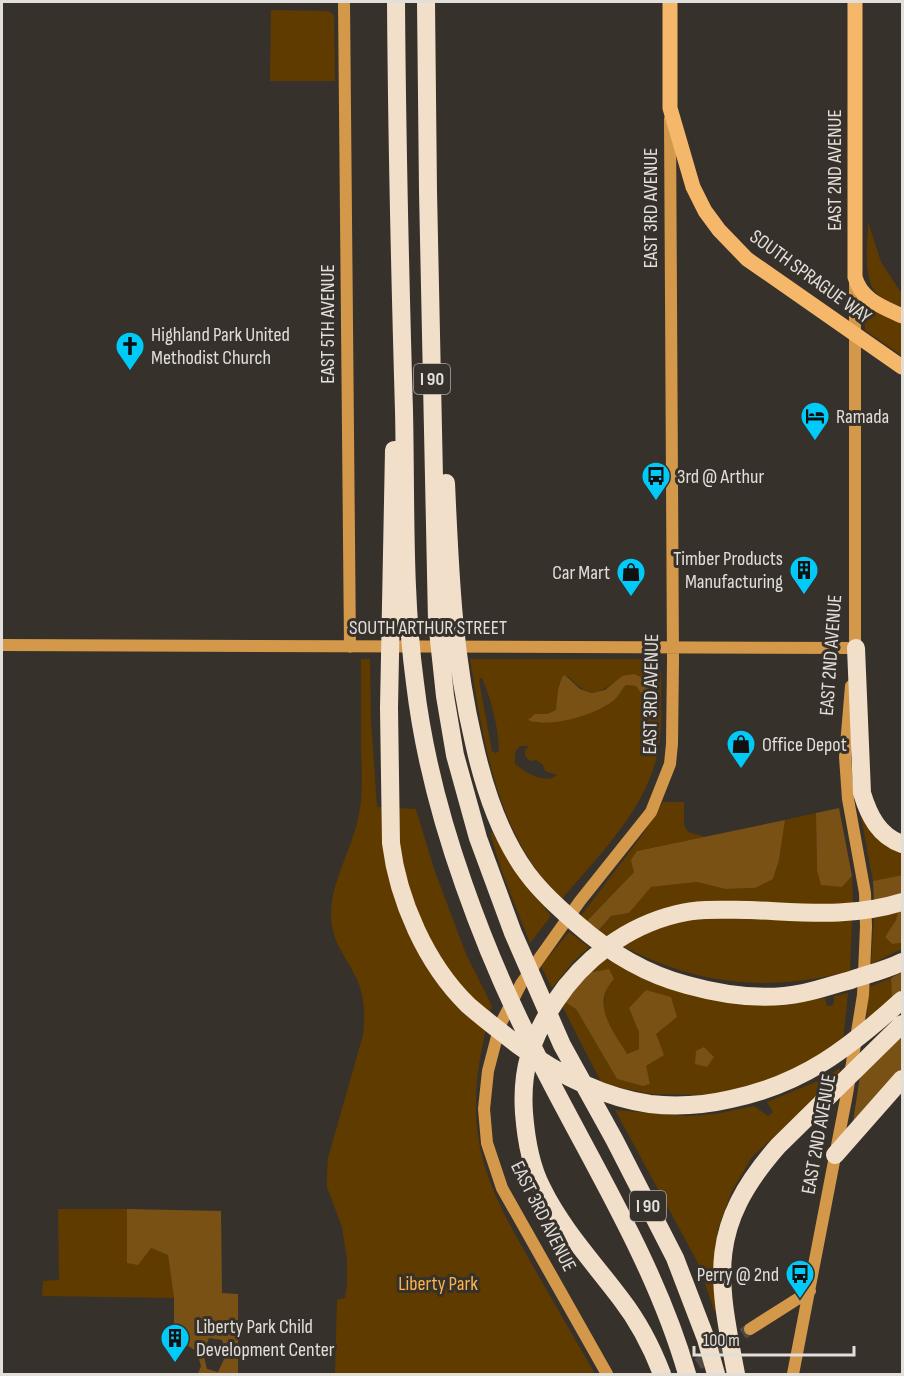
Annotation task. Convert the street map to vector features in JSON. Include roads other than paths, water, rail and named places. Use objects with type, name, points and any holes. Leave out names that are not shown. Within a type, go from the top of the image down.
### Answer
[{"type":"highway","name":"I 90","points":[[396,2],[398,196],[409,615],[415,686],[429,760],[452,848],[498,970],[542,1065],[612,1198],[647,1271],[670,1324],[687,1374]]},
{"type":"highway","name":"I 90","points":[[426,2],[437,621],[444,696],[455,755],[465,795],[513,933],[562,1045],[614,1139],[675,1258],[716,1374]]},
{"type":"highway","points":[[428,191],[454,628],[467,715],[480,772],[499,823],[526,872],[556,906],[616,955],[646,972],[706,990],[740,995],[788,996],[823,988],[901,963]]},
{"type":"highway","points":[[398,196],[389,696],[391,843],[399,887],[420,936],[451,984],[467,1003],[480,1016],[540,1060],[572,1078],[627,1099],[650,1104],[714,1102],[752,1094],[799,1078],[896,1018]]},
{"type":"highway","points":[[856,648],[862,793],[867,811],[874,824],[890,838],[903,844]]},
{"type":"highway","points":[[662,1374],[628,1310],[568,1229],[541,1187],[534,1169],[525,1127],[524,1081],[528,1056],[548,1013],[573,978],[595,957],[635,929],[679,913],[706,910],[860,913],[896,904]]},
{"type":"highway","points":[[736,1374],[722,1298],[722,1256],[724,1240],[740,1200],[751,1180],[773,1152],[896,1018]]},
{"type":"highway","points":[[836,1155],[903,1079]]},
{"type":"main road","name":"EAST 5TH AVENUE","points":[[344,2],[350,647]]},
{"type":"main road","name":"EAST 3RD AVENUE","points":[[607,1374],[502,1188],[488,1143],[484,1108],[488,1071],[500,1025],[521,984],[580,901],[630,842],[651,812],[670,764],[673,648],[670,2]]},
{"type":"main road","name":"EAST 2ND AVENUE","points":[[793,1374],[836,1155],[862,1006],[866,956],[865,893],[861,861],[848,800],[844,757],[856,648],[855,2]]},
{"type":"main road","name":"SOUTH SPRAGUE WAY","points":[[670,108],[693,187],[705,211],[719,230],[747,259],[903,367]]},
{"type":"main road","name":"SOUTH SPRAGUE WAY","points":[[855,278],[860,290],[871,301],[903,316]]},
{"type":"main road","name":"SOUTH ARTHUR STREET","points":[[2,645],[856,648]]},
{"type":"main road","points":[[750,1329],[810,1291]]},
{"type":"tunnel","points":[[683,1374],[750,1329]]},
{"type":"place","name":"Highland Park United Methodist Church","points":[[130,372]]},
{"type":"place","name":"Ramada","points":[[815,442]]},
{"type":"place","name":"3rd @ Arthur","points":[[656,502]]},
{"type":"place","name":"Timber Products Manufacturing","points":[[804,596]]},
{"type":"place","name":"Car Mart","points":[[631,598]]},
{"type":"place","name":"Office Depot","points":[[741,770]]},
{"type":"place","name":"Perry @ 2nd","points":[[800,1300]]},
{"type":"place","name":"Liberty Park Child Development Center","points":[[175,1364]]},
{"type":"park label","name":"Liberty Park","points":[[438,1283]]}]
